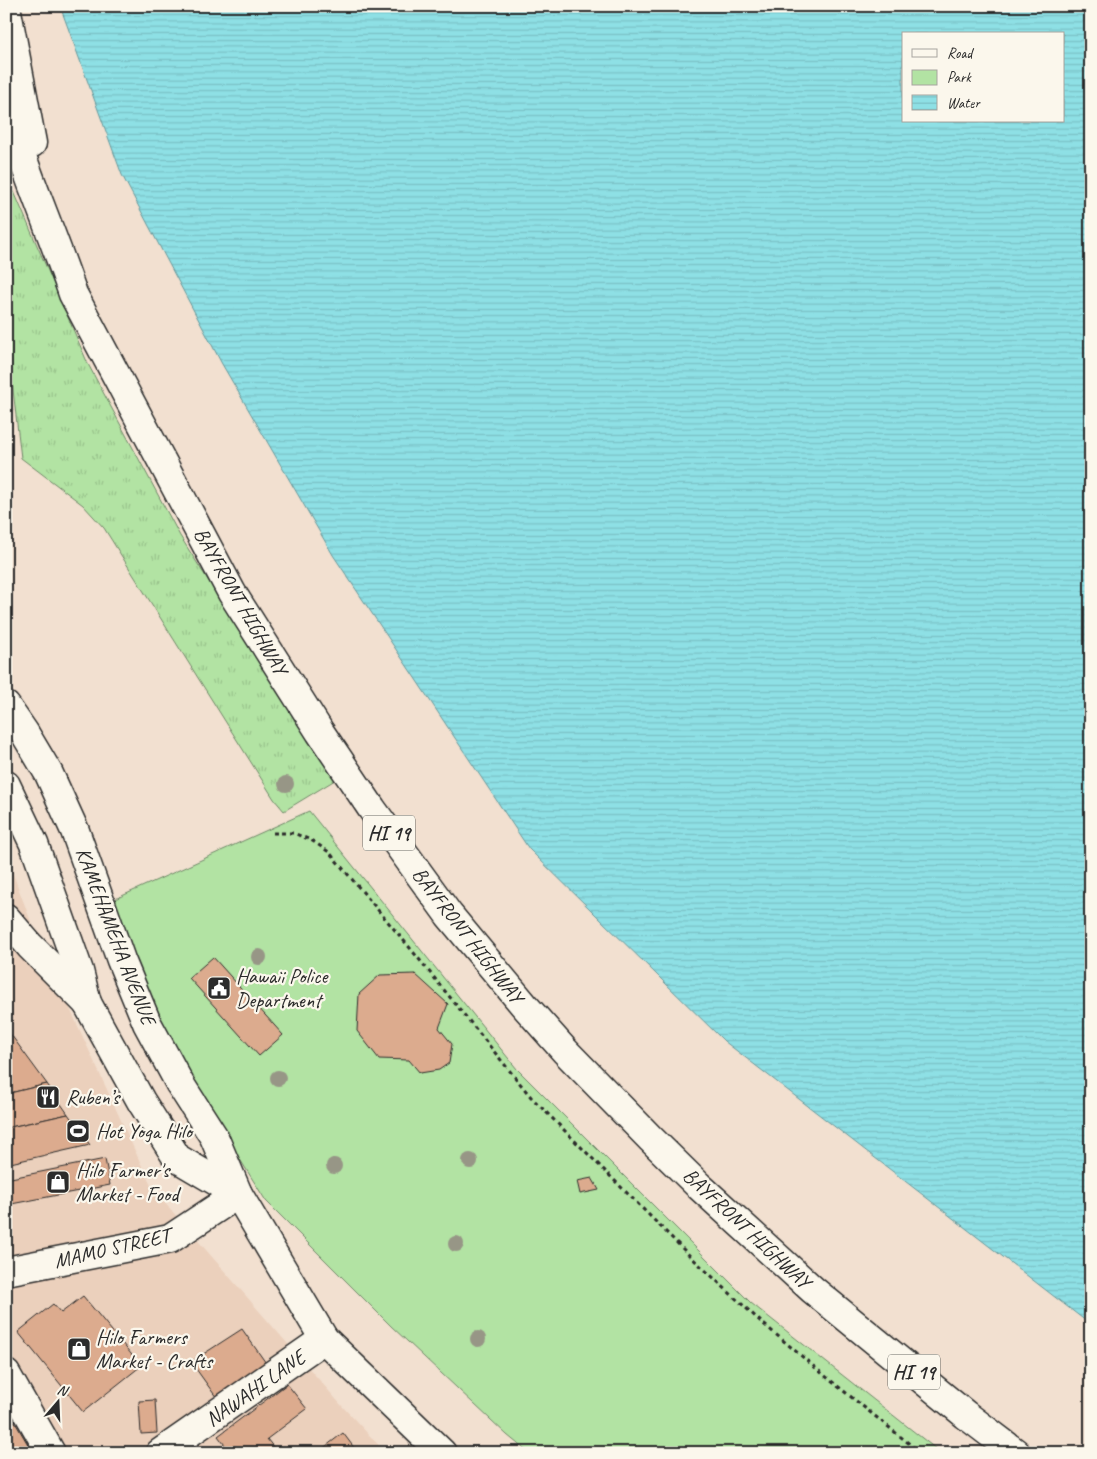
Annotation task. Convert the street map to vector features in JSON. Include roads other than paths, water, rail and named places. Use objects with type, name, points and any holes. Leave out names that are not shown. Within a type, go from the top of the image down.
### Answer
[{"type":"main road","name":"BAYFRONT HIGHWAY","points":[[6,6],[34,149],[72,294]]},
{"type":"main road","name":"BAYFRONT HIGHWAY","points":[[6,109],[27,172],[60,255],[72,294],[232,592],[320,732],[372,809],[449,916],[565,1051],[699,1186],[813,1290],[966,1415],[1016,1453]]},
{"type":"main road","name":"KAMEHAMEHA AVENUE","points":[[6,706],[24,732],[48,774],[75,831],[121,960],[148,1023],[180,1084],[214,1137],[238,1194],[324,1339],[442,1453]]},
{"type":"main road","name":"KAMEHAMEHA AVENUE","points":[[6,785],[34,844],[79,971],[88,1003],[141,1101],[177,1158],[238,1194]]},
{"type":"main road","name":"KAMEHAMEHA AVENUE","points":[[6,918],[30,946],[88,1003]]},
{"type":"main road","name":"MAMO STREET","points":[[6,1271],[170,1239],[238,1194]]},
{"type":"main road","name":"NAWAHI LANE","points":[[160,1453],[324,1339]]},
{"type":"main road","points":[[6,1374],[52,1453]]},
{"type":"water","points":[[60,6],[1091,6],[1091,1325],[724,1041],[529,849],[333,555],[222,364],[122,175]]},
{"type":"place","name":"Hawaii Police Department","points":[[219,988]]},
{"type":"place","name":"Ruben’s","points":[[48,1097]]},
{"type":"place","name":"Hot Yoga Hilo","points":[[78,1131]]},
{"type":"place","name":"Hilo Farmer's Market - Food","points":[[58,1182]]},
{"type":"place","name":"Hilo Farmers Market - Crafts","points":[[79,1349]]}]
